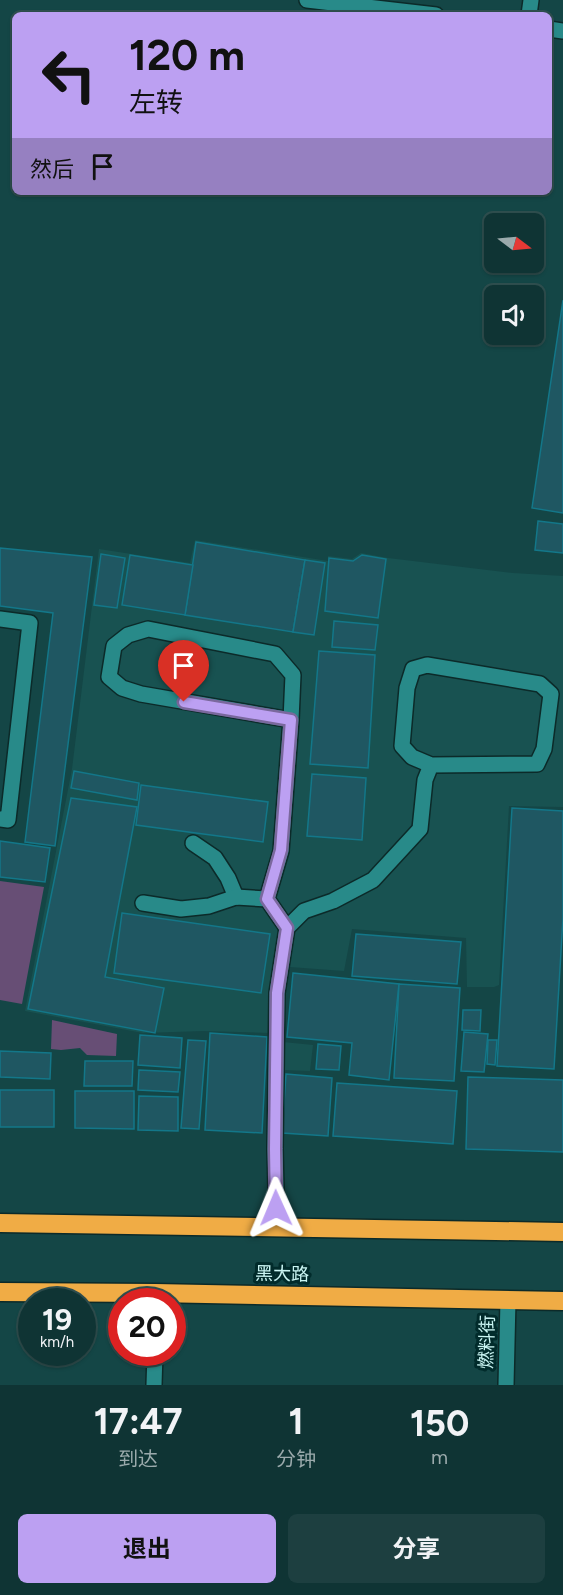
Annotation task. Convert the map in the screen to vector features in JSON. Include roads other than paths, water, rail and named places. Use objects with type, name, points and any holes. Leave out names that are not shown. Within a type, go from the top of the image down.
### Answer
[{"type":"highway","points":[[0,1223],[563,1232]]},
{"type":"highway","name":"黑大路","points":[[0,1292],[108,1295]]},
{"type":"highway","name":"黑大路","points":[[186,1297],[563,1301]]},
{"type":"street","points":[[308,0],[410,12]]},
{"type":"street","points":[[0,619],[30,623],[8,820],[0,819]]},
{"type":"street","points":[[267,899],[281,850],[291,720],[293,675],[275,654],[148,629],[128,635],[114,646],[109,677],[122,688],[141,694],[291,720]]},
{"type":"street","points":[[427,665],[540,684],[551,694],[544,750],[537,764],[431,765],[412,757],[402,746],[407,688],[413,669],[427,665]]},
{"type":"street","points":[[277,1227],[275,1149],[277,993],[287,928],[304,911],[333,901],[373,880],[420,829],[425,780],[431,765]]},
{"type":"street","points":[[193,843],[215,858],[228,878],[236,897]]},
{"type":"street","points":[[142,903],[181,909],[209,906],[236,897],[267,899]]},
{"type":"street","points":[[267,899],[287,928]]},
{"type":"street","name":"燃料街","points":[[506,1385],[508,1300]]},
{"type":"street","points":[[154,1385],[155,1366]]}]
